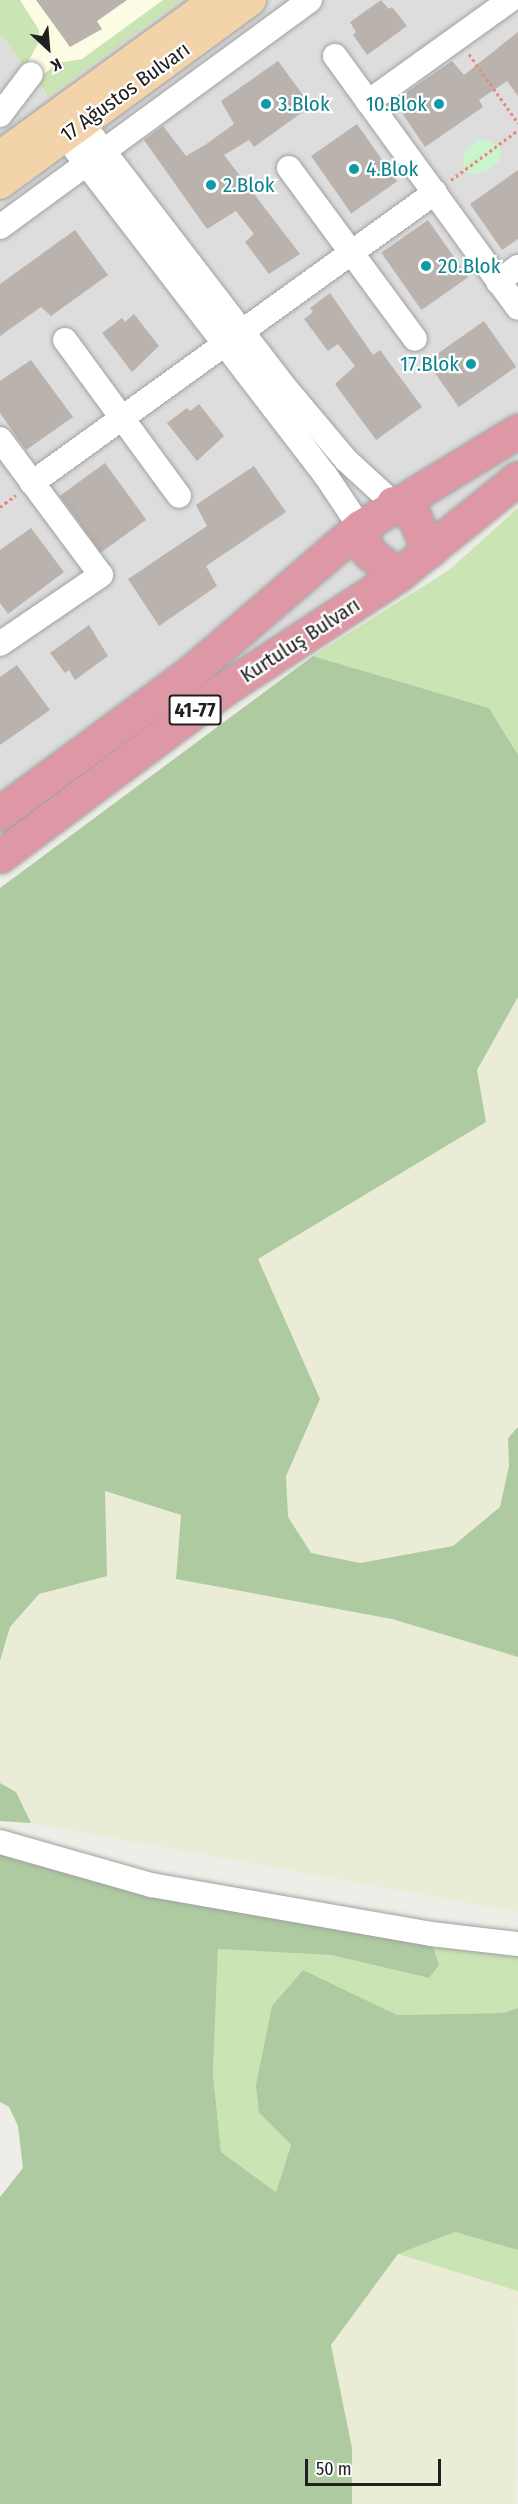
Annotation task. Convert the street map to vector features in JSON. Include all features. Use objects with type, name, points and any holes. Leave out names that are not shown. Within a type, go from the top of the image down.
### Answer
[{"type":"highway","points":[[518,431],[393,504],[360,526],[368,552],[398,575],[518,477]]},
{"type":"highway","points":[[393,504],[421,525],[429,551]]},
{"type":"highway","name":"Kurtuluş Bulvarı","points":[[0,813],[190,673],[360,526]]},
{"type":"highway","name":"Kurtuluş Bulvarı","points":[[0,856],[221,691],[398,575]]},
{"type":"main road","name":"17 Ağustos Bulvarı","points":[[0,184],[67,121],[215,0]]},
{"type":"main road","name":"17 Ağustos Bulvarı","points":[[0,156],[67,121],[251,0]]},
{"type":"street","points":[[0,227],[310,0]]},
{"type":"street","points":[[368,102],[510,0]]},
{"type":"street","points":[[335,56],[518,308]]},
{"type":"street","points":[[0,115],[31,74]]},
{"type":"street","points":[[67,121],[234,339],[360,526]]},
{"type":"street","points":[[288,168],[415,339]]},
{"type":"street","points":[[32,483],[351,255],[435,192]]},
{"type":"street","points":[[498,282],[518,267]]},
{"type":"street","points":[[234,339],[346,460],[393,504]]},
{"type":"street","points":[[64,340],[123,417],[179,496]]},
{"type":"street","points":[[0,439],[101,575],[0,644]]},
{"type":"street","points":[[0,1842],[151,1885],[431,1934],[518,1944]]},
{"type":"path","points":[[457,38],[518,123]]},
{"type":"path","points":[[435,192],[518,130]]},
{"type":"shaded area","points":[[0,0],[518,0],[518,478],[0,856]]},
{"type":"shaded area","points":[[0,0],[181,0],[48,97],[0,34]]},
{"type":"shaded area","points":[[518,997],[518,1427],[508,1438],[509,1466],[500,1507],[453,1546],[360,1563],[311,1553],[288,1517],[286,1476],[320,1399],[257,1259],[486,1122],[477,1070]]},
{"type":"shaded area","points":[[104,1491],[181,1515],[176,1579],[392,1619],[518,1657],[518,1912],[31,1823],[16,1792],[0,1783],[0,1662],[10,1627],[39,1594],[107,1576]]},
{"type":"shaded area","points":[[398,2254],[518,2291],[515,2504],[352,2504],[352,2448],[331,2346]]},
{"type":"green space","points":[[0,0],[20,0],[39,30],[39,42],[25,67],[0,34]]},
{"type":"green space","points":[[163,0],[181,0],[48,97],[36,80],[58,63],[82,59]]},
{"type":"green space","points":[[485,139],[501,147],[500,161],[486,172],[468,174],[463,167],[464,153],[476,141]]},
{"type":"green space","points":[[518,508],[518,755],[489,708],[313,656],[449,570]]},
{"type":"green space","points":[[313,656],[489,708],[518,755],[518,997],[477,1070],[486,1122],[258,1259],[320,1399],[286,1476],[288,1517],[311,1553],[360,1563],[453,1546],[500,1507],[509,1466],[508,1438],[518,1427],[518,1657],[392,1619],[176,1579],[181,1515],[105,1491],[107,1576],[39,1594],[10,1627],[0,1661],[0,888]]},
{"type":"green space","points":[[0,1783],[16,1792],[31,1823],[0,1821]]},
{"type":"green space","points":[[0,1851],[433,1946],[439,1965],[429,1978],[331,1955],[218,1949],[213,2074],[221,2152],[276,2192],[291,2145],[259,2113],[256,2085],[272,2006],[303,1970],[397,2015],[503,2013],[518,2008],[518,2250],[455,2232],[398,2254],[331,2345],[352,2448],[352,2504],[0,2504],[0,2197],[23,2168],[18,2126],[9,2107],[0,2102]]},
{"type":"green space","points":[[433,1946],[518,1953],[518,2008],[503,2013],[397,2015],[302,1970],[259,2113],[291,2145],[276,2192],[221,2152],[213,2074],[218,1949],[331,1955],[428,1978],[439,1965]]},
{"type":"green space","points":[[455,2232],[518,2250],[518,2291],[398,2254]]},
{"type":"building","points":[[36,0],[127,0],[97,21],[102,29],[70,47]]},
{"type":"building","points":[[381,0],[389,9],[392,7],[407,26],[367,55],[353,35],[356,32],[350,22]]},
{"type":"building","points":[[518,32],[518,96],[507,81],[479,100],[483,107],[425,147],[394,101],[452,61],[464,75]]},
{"type":"building","points":[[278,61],[311,106],[254,147],[249,140],[224,155],[300,254],[269,274],[245,242],[254,234],[236,211],[207,229],[144,140],[163,126],[186,156],[205,145],[234,124],[221,101]]},
{"type":"building","name":"4.Blok","points":[[357,124],[397,181],[351,213],[311,156]]},
{"type":"building","points":[[518,170],[518,239],[502,250],[470,204]]},
{"type":"building","name":"20.Blok","points":[[428,220],[468,277],[421,310],[381,253]]},
{"type":"building","points":[[75,230],[108,275],[51,316],[41,307],[0,336],[0,284]]},
{"type":"building","points":[[330,293],[373,355],[380,350],[422,407],[376,440],[335,384],[355,366],[338,344],[328,351],[304,319],[313,312],[310,308]]},
{"type":"building","points":[[134,314],[159,346],[132,372],[102,333],[122,318],[125,322]]},
{"type":"building","name":"17.Blok","points":[[484,321],[516,367],[459,407],[427,361]]},
{"type":"building","points":[[31,360],[73,417],[26,450],[0,413],[0,381]]},
{"type":"building","points":[[199,404],[224,436],[197,461],[167,423],[187,408],[190,411]]},
{"type":"building","points":[[105,463],[146,520],[101,553],[60,496]]},
{"type":"building","points":[[254,466],[286,512],[206,566],[217,586],[159,626],[128,579],[207,526],[196,505]]},
{"type":"building","points":[[31,528],[64,572],[8,614],[0,603],[0,550]]},
{"type":"building","points":[[89,625],[108,656],[75,680],[69,670],[65,673],[50,653]]},
{"type":"building","points":[[17,665],[50,710],[0,745],[0,677]]},
{"type":"place","name":"3.Blok","points":[[266,104]]},
{"type":"place","name":"10.Blok","points":[[439,104]]},
{"type":"place","name":"4.Blok","points":[[354,169]]},
{"type":"place","name":"2.Blok","points":[[211,185]]},
{"type":"place","name":"20.Blok","points":[[426,266]]},
{"type":"place","name":"17.Blok","points":[[471,364]]}]
